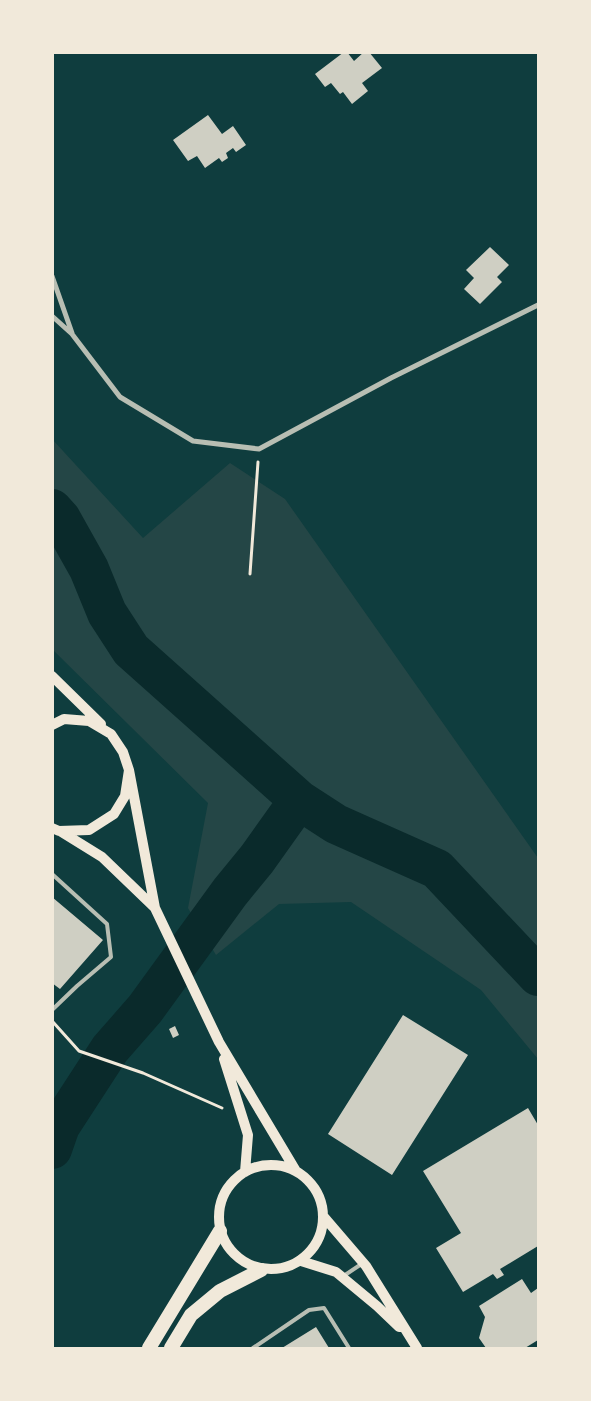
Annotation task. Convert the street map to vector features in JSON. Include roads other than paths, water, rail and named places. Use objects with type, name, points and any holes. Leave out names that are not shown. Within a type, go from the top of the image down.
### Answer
[{"type":"highway","points":[[149,1348],[220,1231]]},
{"type":"highway","points":[[171,1348],[191,1314],[220,1291],[261,1270]]},
{"type":"main road","points":[[52,676],[111,734],[124,752],[155,908],[219,1042],[296,1171]]},
{"type":"main road","points":[[52,725],[64,719],[89,721],[111,734]]},
{"type":"main road","points":[[55,830],[89,830],[114,814],[125,796],[128,770]]},
{"type":"main road","points":[[55,830],[102,857],[155,908]]},
{"type":"main road","points":[[219,1042],[248,1135],[245,1172]]},
{"type":"main road","points":[[324,1217],[317,1243],[301,1261],[285,1268],[261,1270],[243,1262],[232,1253],[220,1231],[219,1210],[224,1193],[231,1182],[245,1172],[263,1165],[282,1166],[296,1171],[310,1182],[320,1201],[324,1217],[363,1263],[417,1348]]},
{"type":"main road","points":[[301,1261],[336,1272],[377,1306],[411,1339]]},
{"type":"street","points":[[52,276],[72,334]]},
{"type":"street","points":[[52,316],[72,334],[120,397],[193,441],[260,449],[391,378],[538,305]]},
{"type":"lane","points":[[52,874],[107,924],[111,957],[52,1010]]},
{"type":"lane","points":[[342,1277],[363,1263]]},
{"type":"lane","points":[[253,1348],[309,1310],[324,1308],[350,1348]]},
{"type":"waterway","points":[[52,509],[61,519],[89,569],[107,613],[131,650],[299,800],[336,824],[437,869],[538,976]]},
{"type":"waterway","points":[[52,1149],[60,1126],[110,1049],[145,1009],[299,800]]}]
